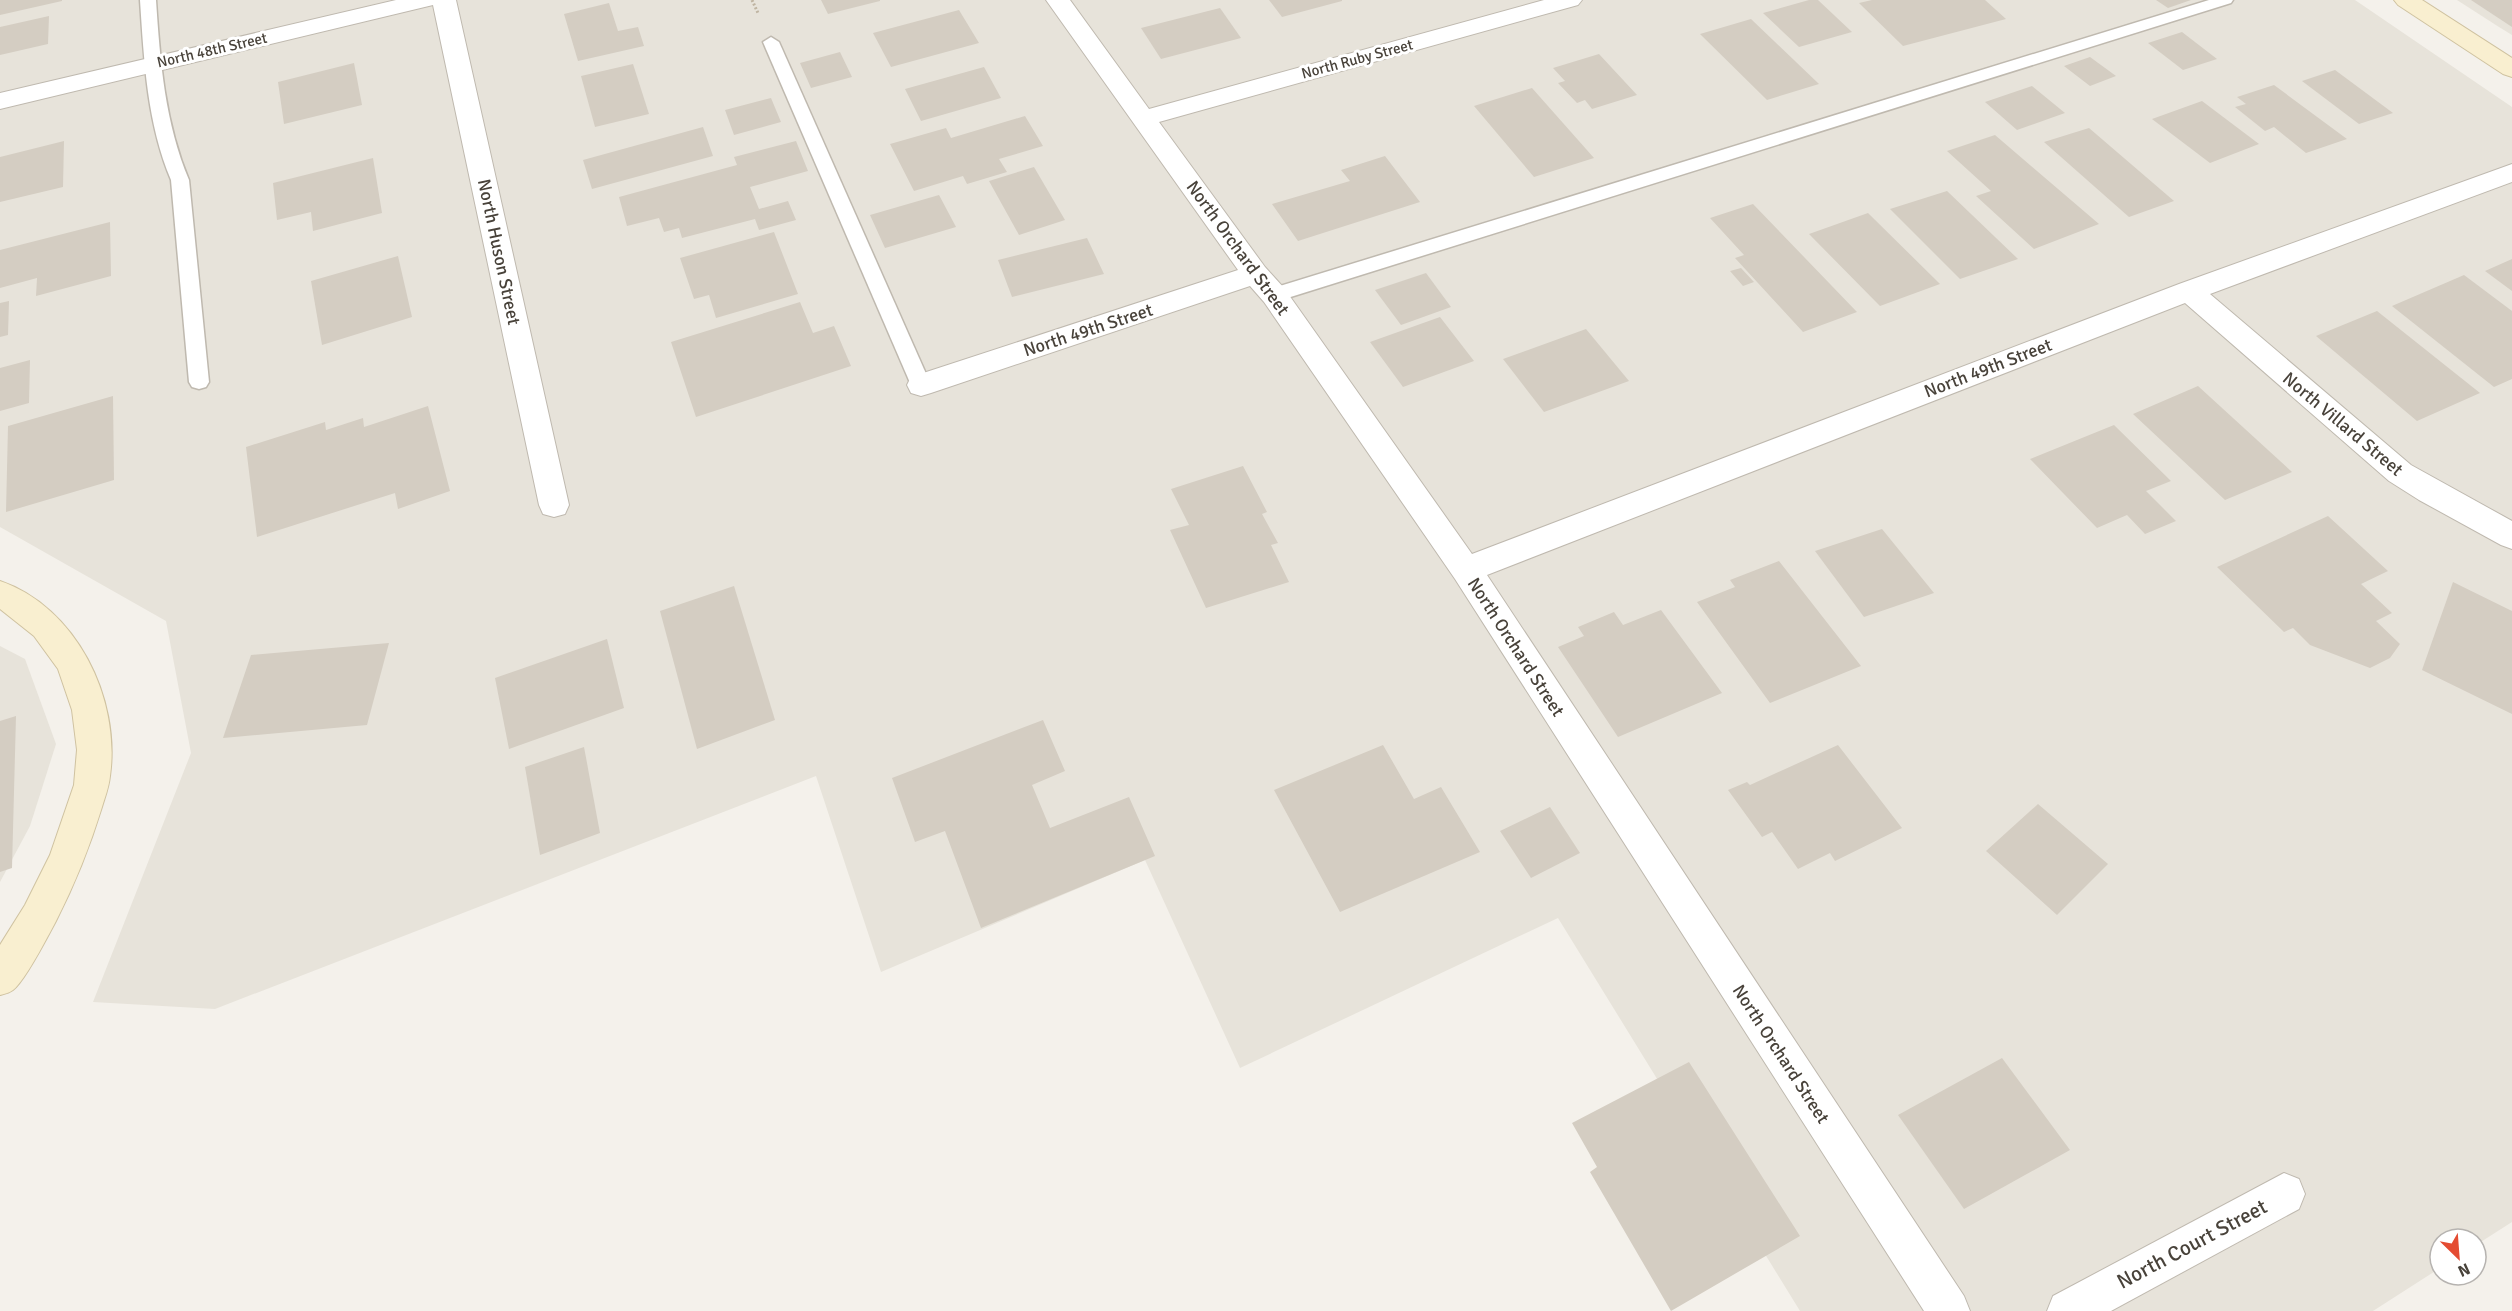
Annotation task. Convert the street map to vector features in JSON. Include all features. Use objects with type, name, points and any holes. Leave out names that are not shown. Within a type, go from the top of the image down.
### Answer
[{"type":"street","name":"North 48th Street","points":[[0,101],[424,0]]},
{"type":"street","name":"North Huson Street","points":[[444,0],[554,505]]},
{"type":"street","name":"North Orchard Street","points":[[1058,0],[1264,284],[1466,570],[1948,1311]]},
{"type":"street","name":"North Ruby Street","points":[[1144,118],[1570,0]]},
{"type":"street","points":[[2406,0],[2512,69]]},
{"type":"street","name":"North 49th Street","points":[[1466,570],[2189,291],[2512,172]]},
{"type":"street","name":"North 49th Street","points":[[921,385],[1264,284]]},
{"type":"street","name":"North Villard Street","points":[[2189,291],[2400,473],[2430,492],[2512,536]]},
{"type":"street","points":[[0,594],[13,599],[56,636],[72,660],[90,711],[93,776],[67,861],[49,899],[0,977]]},
{"type":"street","name":"North Court Street","points":[[2068,1311],[2284,1194]]},
{"type":"lane","points":[[148,0],[152,65],[166,149],[180,180],[199,382]]},
{"type":"lane","points":[[1264,284],[2225,0]]},
{"type":"lane","points":[[771,42],[921,385]]},
{"type":"shaded area","points":[[0,0],[2355,0],[2512,107],[2512,1222],[2488,1237],[2488,1227],[2428,1227],[2428,1276],[2373,1311],[1800,1311],[1558,918],[1240,1068],[1145,860],[881,972],[816,776],[215,1009],[93,1002],[191,753],[166,621],[0,527]]},
{"type":"shaded area","points":[[2457,0],[2512,0],[2512,35],[2499,27]]},
{"type":"shaded area","points":[[0,646],[25,659],[56,744],[30,826],[0,882]]},
{"type":"building","points":[[0,0],[62,0],[62,1],[0,15]]},
{"type":"building","points":[[821,0],[880,0],[880,1],[828,14]]},
{"type":"building","points":[[1269,0],[1342,0],[1342,1],[1282,17]]},
{"type":"building","points":[[1809,0],[1818,0],[1852,32],[1799,47],[1763,13]]},
{"type":"building","points":[[1872,0],[1985,0],[2006,19],[1903,46],[1859,3]]},
{"type":"building","points":[[2156,0],[2191,0],[2168,8]]},
{"type":"building","points":[[2471,0],[2512,0],[2512,27]]},
{"type":"building","points":[[609,3],[618,31],[638,27],[644,46],[578,61],[564,14]]},
{"type":"building","points":[[1220,8],[1241,38],[1161,59],[1141,28]]},
{"type":"building","points":[[959,10],[979,43],[891,67],[873,33]]},
{"type":"building","points":[[49,16],[48,44],[0,55],[0,27]]},
{"type":"building","points":[[1751,19],[1819,84],[1767,100],[1700,34]]},
{"type":"building","points":[[2182,32],[2217,59],[2183,70],[2148,43]]},
{"type":"building","points":[[840,52],[852,77],[811,88],[800,63]]},
{"type":"building","points":[[1599,54],[1637,95],[1592,109],[1585,100],[1577,103],[1558,83],[1565,81],[1553,68]]},
{"type":"building","points":[[2090,57],[2116,76],[2090,86],[2064,66]]},
{"type":"building","points":[[354,63],[362,105],[284,124],[278,82]]},
{"type":"building","points":[[633,64],[649,114],[595,127],[581,76]]},
{"type":"building","points":[[984,67],[1001,98],[921,121],[905,89]]},
{"type":"building","points":[[2335,70],[2393,113],[2359,124],[2302,81]]},
{"type":"building","points":[[2274,85],[2347,139],[2306,153],[2274,127],[2265,131],[2235,107],[2246,104],[2237,97]]},
{"type":"building","points":[[2032,86],[2065,113],[2017,130],[1985,102]]},
{"type":"building","points":[[1532,88],[1594,158],[1534,177],[1474,106]]},
{"type":"building","points":[[771,98],[781,122],[734,135],[725,110]]},
{"type":"building","points":[[2202,101],[2259,144],[2210,163],[2152,119]]},
{"type":"building","points":[[1025,116],[1043,146],[999,159],[1007,172],[967,184],[963,176],[914,191],[890,144],[946,128],[951,138]]},
{"type":"building","points":[[703,127],[713,156],[592,189],[583,160]]},
{"type":"building","points":[[2089,128],[2174,201],[2129,217],[2044,142]]},
{"type":"building","points":[[1995,135],[2099,224],[2034,249],[1976,196],[1991,191],[1947,151]]},
{"type":"building","points":[[64,141],[63,187],[0,202],[0,157]]},
{"type":"building","points":[[796,141],[808,171],[750,187],[759,209],[788,201],[796,220],[759,230],[755,219],[682,238],[679,228],[664,232],[659,218],[627,226],[619,197],[737,165],[734,157]]},
{"type":"building","points":[[1385,156],[1420,202],[1298,241],[1272,204],[1350,181],[1341,170]]},
{"type":"building","points":[[373,158],[382,213],[313,231],[311,212],[277,220],[273,183]]},
{"type":"building","points":[[1034,167],[1065,220],[1019,235],[989,181]]},
{"type":"building","points":[[1947,191],[2018,259],[1960,279],[1890,209]]},
{"type":"building","points":[[939,195],[956,227],[885,248],[870,215]]},
{"type":"building","points":[[1753,204],[1857,312],[1803,332],[1735,258],[1744,255],[1710,218]]},
{"type":"building","points":[[1868,213],[1940,284],[1880,306],[1809,234]]},
{"type":"building","points":[[110,222],[111,276],[36,296],[37,278],[0,288],[0,250]]},
{"type":"building","points":[[774,232],[798,294],[716,318],[709,295],[694,299],[680,258]]},
{"type":"building","points":[[1087,238],[1104,274],[1012,297],[998,260]]},
{"type":"building","points":[[398,256],[412,317],[322,345],[311,281]]},
{"type":"building","points":[[2512,259],[2512,291],[2485,271]]},
{"type":"building","points":[[1741,268],[1754,282],[1743,286],[1730,271]]},
{"type":"building","points":[[1426,273],[1451,307],[1401,325],[1375,290]]},
{"type":"building","points":[[2464,275],[2512,311],[2512,379],[2494,387],[2392,306]]},
{"type":"building","points":[[9,301],[8,335],[0,337],[0,303]]},
{"type":"building","points":[[800,302],[813,333],[834,326],[851,366],[696,417],[671,342]]},
{"type":"building","points":[[2377,311],[2480,393],[2417,421],[2316,336]]},
{"type":"building","points":[[1440,317],[1474,361],[1403,387],[1370,342]]},
{"type":"building","points":[[1586,329],[1629,381],[1544,412],[1503,359]]},
{"type":"building","points":[[30,360],[29,403],[0,411],[0,368]]},
{"type":"building","points":[[2198,386],[2292,472],[2225,500],[2133,414]]},
{"type":"building","points":[[113,396],[114,480],[6,512],[8,426]]},
{"type":"building","points":[[428,406],[450,491],[398,509],[395,493],[257,537],[246,447],[325,422],[326,430],[363,418],[364,427]]},
{"type":"building","points":[[2114,425],[2171,481],[2146,491],[2176,521],[2145,534],[2127,515],[2097,528],[2030,459]]},
{"type":"building","points":[[1243,466],[1267,512],[1262,514],[1278,543],[1271,545],[1289,582],[1206,608],[1170,530],[1189,525],[1171,489]]},
{"type":"building","points":[[2328,516],[2388,571],[2361,584],[2392,613],[2376,621],[2400,644],[2390,658],[2370,668],[2310,645],[2293,628],[2284,632],[2217,567]]},
{"type":"building","points":[[1882,529],[1934,593],[1864,617],[1815,551]]},
{"type":"building","points":[[1779,561],[1861,666],[1770,703],[1697,602],[1735,587],[1730,580]]},
{"type":"building","points":[[2453,582],[2512,611],[2512,714],[2422,670]]},
{"type":"building","points":[[734,586],[775,720],[697,749],[660,611]]},
{"type":"building","points":[[1661,610],[1722,693],[1618,737],[1558,647],[1584,636],[1578,627],[1614,612],[1623,625]]},
{"type":"building","points":[[607,639],[624,708],[509,749],[495,678]]},
{"type":"building","points":[[389,643],[367,725],[223,738],[251,655]]},
{"type":"building","points":[[16,716],[12,868],[0,872],[0,721]]},
{"type":"building","points":[[1043,720],[1065,771],[1032,785],[1050,828],[1129,797],[1155,856],[981,928],[945,831],[915,842],[892,778]]},
{"type":"building","points":[[1383,745],[1414,799],[1441,787],[1480,852],[1340,912],[1274,790]]},
{"type":"building","points":[[1838,745],[1902,828],[1835,861],[1830,853],[1798,869],[1772,832],[1762,837],[1728,790],[1747,782],[1750,785]]},
{"type":"building","points":[[584,747],[600,833],[540,855],[525,767]]},
{"type":"building","points":[[2038,804],[2108,864],[2057,915],[1986,851]]},
{"type":"building","points":[[1550,807],[1580,853],[1531,878],[1500,831]]},
{"type":"building","points":[[2002,1058],[2070,1150],[1964,1209],[1898,1115]]},
{"type":"building","points":[[1689,1062],[1800,1236],[1671,1311],[1590,1172],[1597,1167],[1572,1123]]}]
